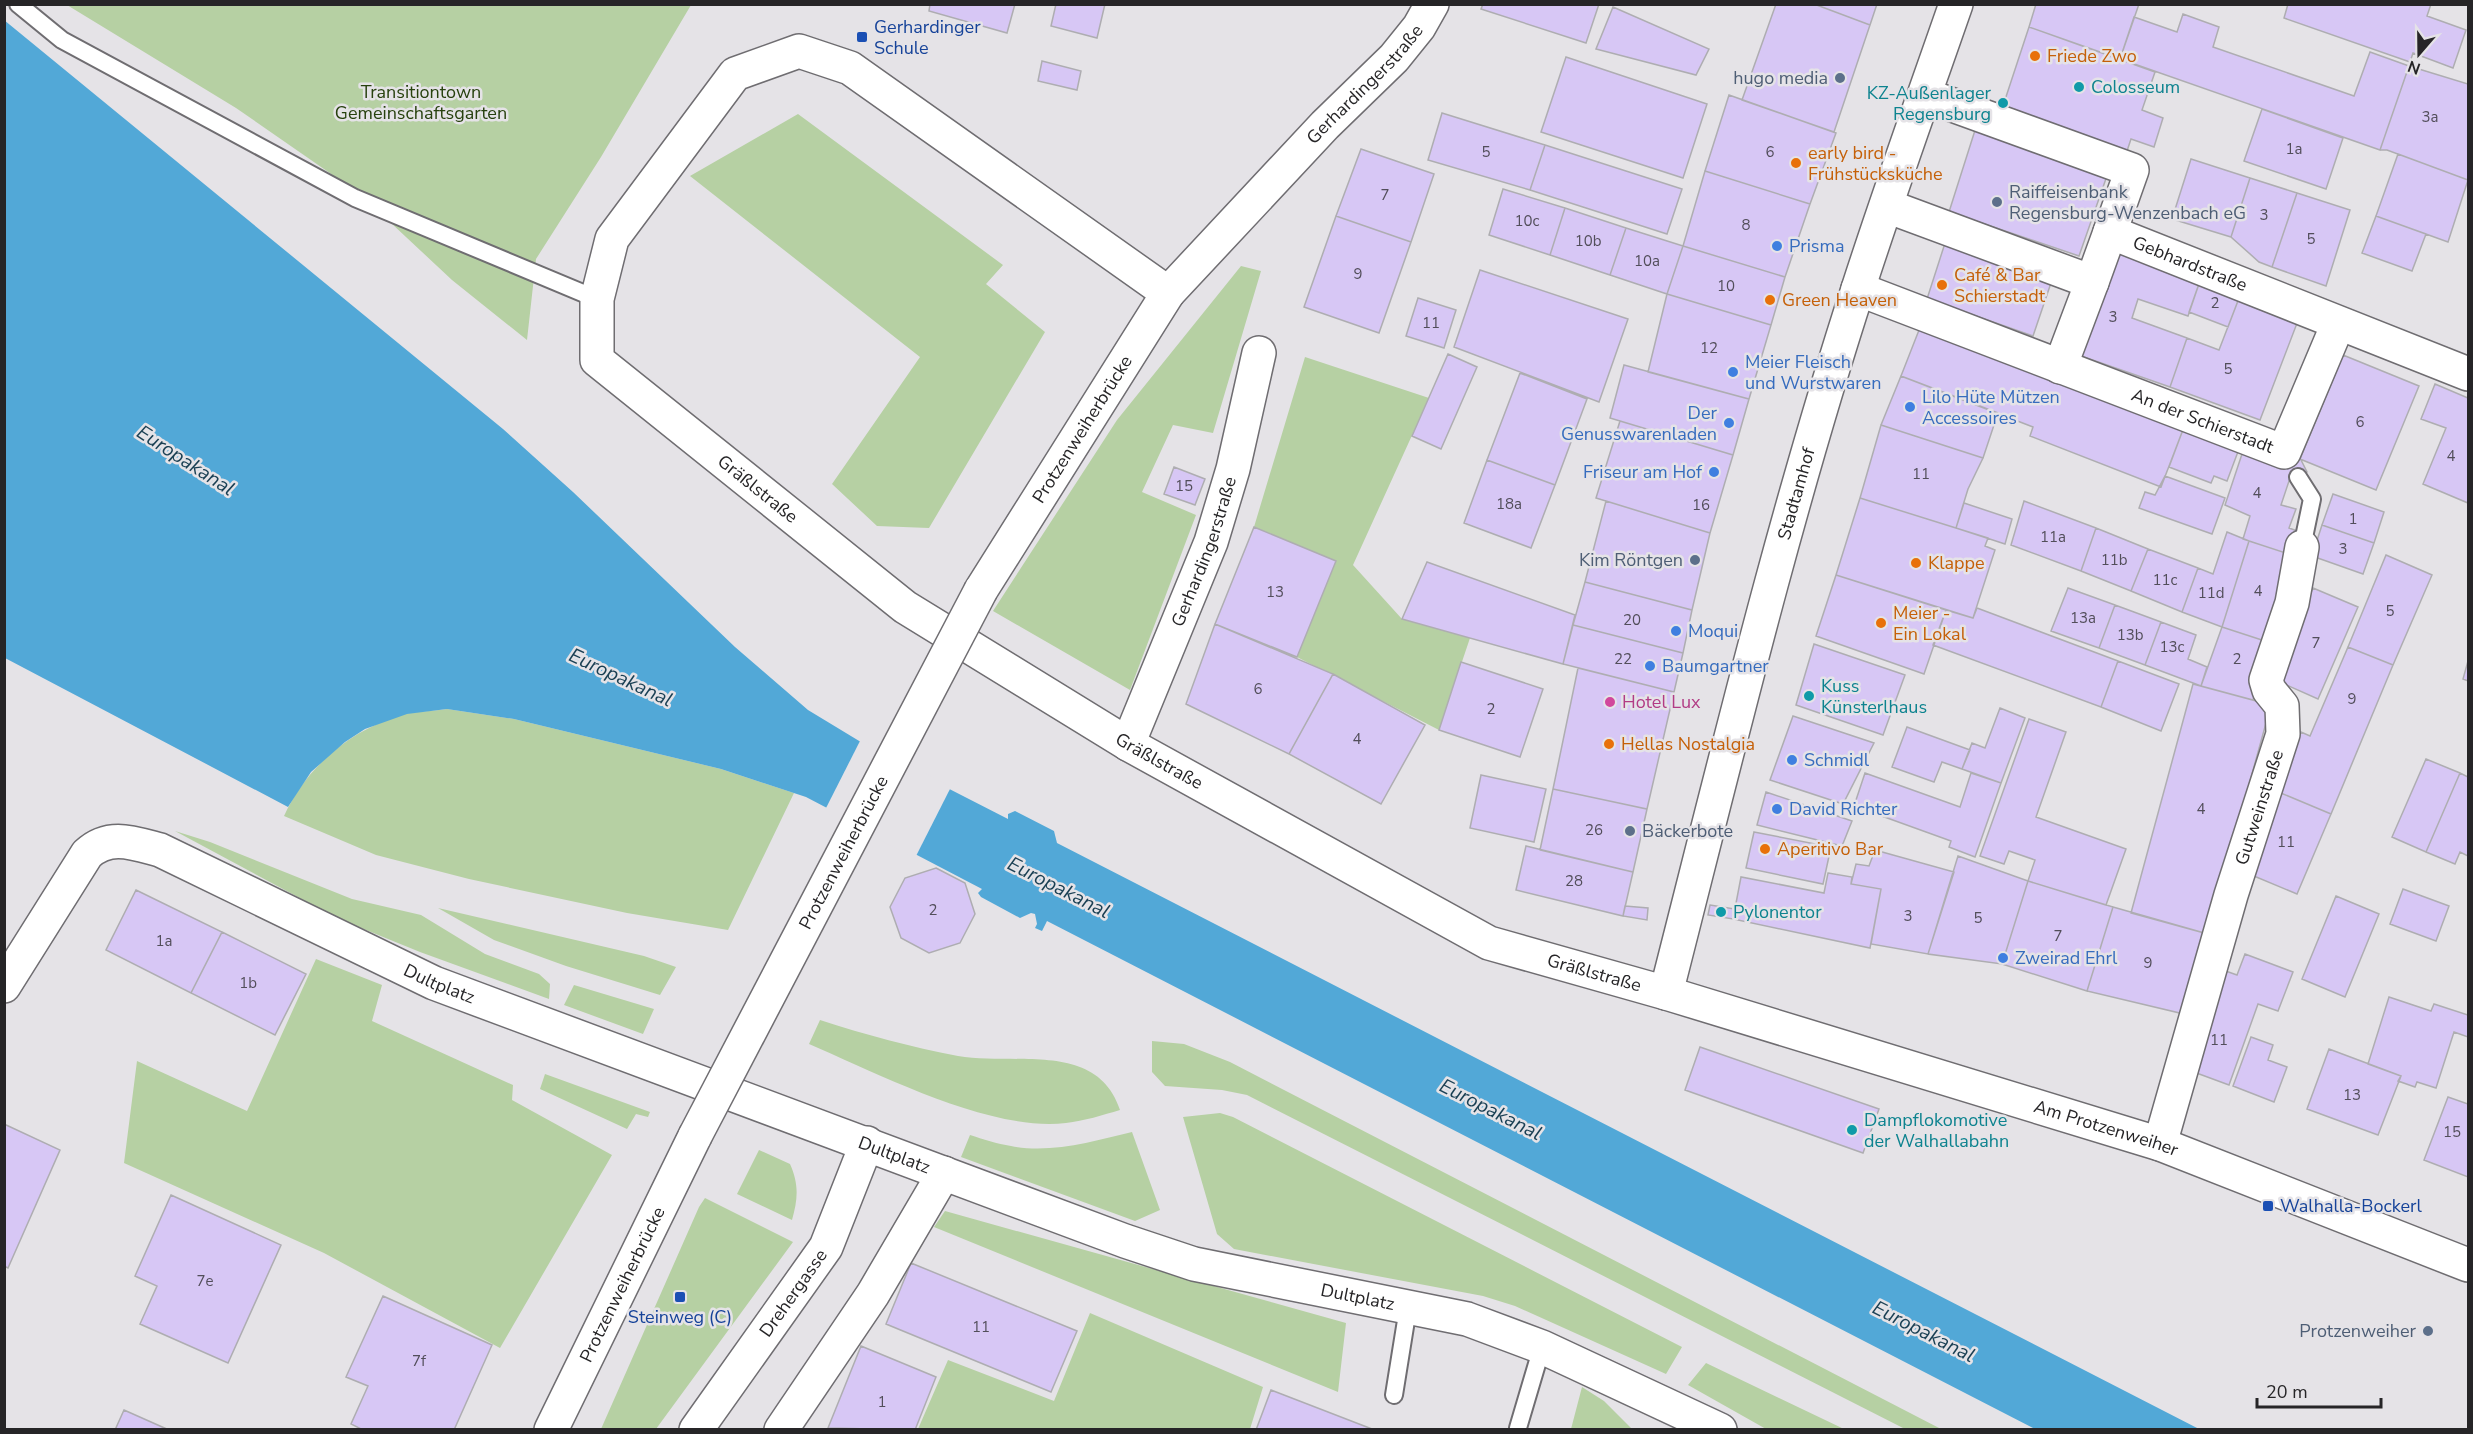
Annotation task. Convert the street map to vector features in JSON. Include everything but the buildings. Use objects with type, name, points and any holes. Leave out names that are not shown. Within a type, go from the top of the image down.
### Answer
[{"type":"street","name":"Gerhardingerstraße","points":[[1168,293],[1325,125],[1394,58],[1419,27],[1432,4]]},
{"type":"street","name":"Stadtamhof","points":[[1666,993],[1777,568],[1858,289],[1956,4]]},
{"type":"street","name":"Gräßlstraße","points":[[1168,293],[850,68],[799,51],[735,74],[612,239],[597,299],[597,360],[905,607],[1128,744],[1490,943],[1666,993]]},
{"type":"street","name":"Gebhardstraße","points":[[1925,95],[2132,170],[2110,232],[2469,374]]},
{"type":"street","points":[[1887,206],[2091,282]]},
{"type":"street","points":[[2060,367],[2110,232]]},
{"type":"street","name":"An der Schierstadt","points":[[1858,289],[2060,367],[2290,462],[2338,324]]},
{"type":"street","name":"Protzenweiherbrücke","points":[[550,1430],[696,1136],[981,591],[1168,293]]},
{"type":"street","name":"Gerhardingerstraße","points":[[1128,744],[1211,542],[1233,469],[1259,353]]},
{"type":"street","name":"Gutweinstraße","points":[[2160,1144],[2231,895],[2283,734],[2282,706],[2269,690],[2266,680],[2292,603],[2302,547]]},
{"type":"street","name":"Dultplatz","points":[[4,986],[87,854],[97,844],[123,840],[160,850],[434,983],[1125,1241],[1194,1264],[1467,1319],[1542,1347],[1720,1430]]},
{"type":"street","name":"Am Protzenweiher","points":[[1666,993],[2160,1144],[2469,1265]]},
{"type":"street","name":"Drehergasse","points":[[696,1430],[826,1247],[867,1143]]},
{"type":"street","points":[[781,1430],[873,1294],[944,1173]]},
{"type":"lane","points":[[18,4],[62,40],[355,198],[597,299]]},
{"type":"lane","name":"Gutweinstraße","points":[[2290,462],[2312,499],[2302,547]]},
{"type":"lane","points":[[1394,1395],[1408,1308]]},
{"type":"lane","points":[[1518,1428],[1542,1347]]},
{"type":"green space","name":"Transitiontown Gemeinschaftsgarten","points":[[67,5],[691,5],[601,157],[536,259],[527,340],[452,280],[360,194],[236,108]]},
{"type":"green space","points":[[798,114],[1003,265],[986,284],[1045,332],[929,528],[877,526],[832,484],[920,357],[690,176]]},
{"type":"green space","points":[[1241,266],[1261,271],[1213,433],[1173,425],[1142,492],[1196,515],[1130,690],[993,611],[1117,420]]},
{"type":"green space","points":[[1305,357],[1429,398],[1353,565],[1402,619],[1470,638],[1439,730],[1297,657],[1336,561],[1254,527]]},
{"type":"green space","points":[[447,709],[514,719],[721,769],[794,793],[728,930],[627,913],[469,879],[376,855],[284,816],[305,781],[333,752],[349,740],[367,729],[405,714]]},
{"type":"green space","points":[[175,831],[210,842],[352,899],[421,915],[485,954],[539,974],[550,984],[549,999],[420,952],[339,919]]},
{"type":"green space","points":[[438,908],[644,956],[676,967],[660,995],[566,966],[494,940]]},
{"type":"green space","points":[[316,959],[382,985],[372,1021],[513,1085],[512,1100],[612,1155],[500,1348],[324,1253],[124,1163],[137,1061],[247,1111]]},
{"type":"green space","points":[[574,985],[654,1009],[643,1034],[564,1005]]},
{"type":"green space","points":[[820,1020],[923,1049],[958,1056],[1051,1060],[1073,1065],[1093,1073],[1109,1088],[1120,1110],[1073,1122],[1036,1123],[1004,1119],[970,1110],[901,1085],[809,1044]]},
{"type":"green space","points":[[1152,1041],[1184,1044],[1230,1062],[1941,1429],[1905,1429],[1247,1095],[1222,1090],[1165,1086],[1152,1072]]},
{"type":"green space","points":[[545,1074],[650,1112],[648,1117],[636,1114],[627,1129],[540,1089]]},
{"type":"green space","points":[[1220,1113],[1233,1117],[1682,1347],[1666,1374],[1515,1306],[1483,1296],[1234,1249],[1217,1234],[1183,1117]]},
{"type":"green space","points":[[1132,1132],[1160,1210],[1135,1221],[961,1157],[970,1135],[1006,1145],[1041,1148],[1072,1145]]},
{"type":"green space","points":[[759,1150],[790,1164],[797,1192],[792,1220],[737,1194]]},
{"type":"green space","points":[[705,1198],[793,1242],[656,1429],[601,1429],[699,1207]]},
{"type":"green space","points":[[945,1211],[1346,1323],[1338,1392],[934,1227]]},
{"type":"green space","points":[[1090,1313],[1263,1387],[1250,1429],[918,1429],[948,1360],[1054,1401]]},
{"type":"green space","points":[[1706,1363],[1844,1429],[1766,1429],[1688,1385]]},
{"type":"green space","points":[[1582,1387],[1604,1401],[1632,1429],[1571,1429]]},
{"type":"water","name":"Europakanal","points":[[4,20],[503,429],[573,492],[735,647],[808,710],[879,753],[1008,819],[1008,814],[1015,811],[1054,831],[1057,843],[2199,1429],[2035,1429],[1047,921],[1042,931],[1035,928],[1037,924],[1035,914],[1031,913],[1020,918],[981,897],[978,893],[982,889],[806,797],[721,769],[514,719],[447,709],[407,714],[365,729],[345,742],[311,772],[288,807],[5,658]]},
{"type":"pier","points":[[861,739],[951,787],[915,858],[824,812]]},
{"type":"place","name":"Gerhardinger Schule","points":[[862,37]]},
{"type":"place","name":"Friede Zwo","points":[[2035,56]]},
{"type":"place","name":"hugo media","points":[[1840,78]]},
{"type":"place","name":"Colosseum","points":[[2079,87]]},
{"type":"place","name":"KZ-Außenlager Regensburg","points":[[2003,103]]},
{"type":"place","name":"early bird - Frühstücksküche","points":[[1796,163]]},
{"type":"place","name":"Raiffeisenbank Regensburg-Wenzenbach eG","points":[[1997,202]]},
{"type":"place","name":"Prisma","points":[[1777,246]]},
{"type":"place","name":"Café & Bar Schierstadt","points":[[1942,285]]},
{"type":"place","name":"Green Heaven","points":[[1770,300]]},
{"type":"place","name":"Meier Fleisch und Wurstwaren","points":[[1733,372]]},
{"type":"place","name":"Lilo Hüte Mützen Accessoires","points":[[1910,407]]},
{"type":"place","name":"Der Genusswarenladen","points":[[1729,423]]},
{"type":"place","name":"Friseur am Hof","points":[[1714,472]]},
{"type":"place","name":"Kim Röntgen","points":[[1695,560]]},
{"type":"place","name":"Klappe","points":[[1916,563]]},
{"type":"place","name":"Meier - Ein Lokal","points":[[1881,623]]},
{"type":"place","name":"Moqui","points":[[1676,631]]},
{"type":"place","name":"Baumgartner","points":[[1650,666]]},
{"type":"place","name":"Kuss Künsterlhaus","points":[[1809,696]]},
{"type":"place","name":"Hotel Lux","points":[[1610,702]]},
{"type":"place","name":"Hellas Nostalgia","points":[[1609,744]]},
{"type":"place","name":"Schmidl","points":[[1792,760]]},
{"type":"place","name":"David Richter","points":[[1777,809]]},
{"type":"place","name":"Bäckerbote","points":[[1630,831]]},
{"type":"place","name":"Aperitivo Bar","points":[[1765,849]]},
{"type":"place","name":"Pylonentor","points":[[1721,912]]},
{"type":"place","name":"Zweirad Ehrl","points":[[2003,958]]},
{"type":"place","name":"Dampflokomotive der Walhallabahn","points":[[1852,1130]]},
{"type":"place","name":"Walhalla-Bockerl","points":[[2268,1206]]},
{"type":"place","name":"Steinweg (C)","points":[[680,1297]]},
{"type":"place","name":"Protzenweiher","points":[[2428,1331]]}]
